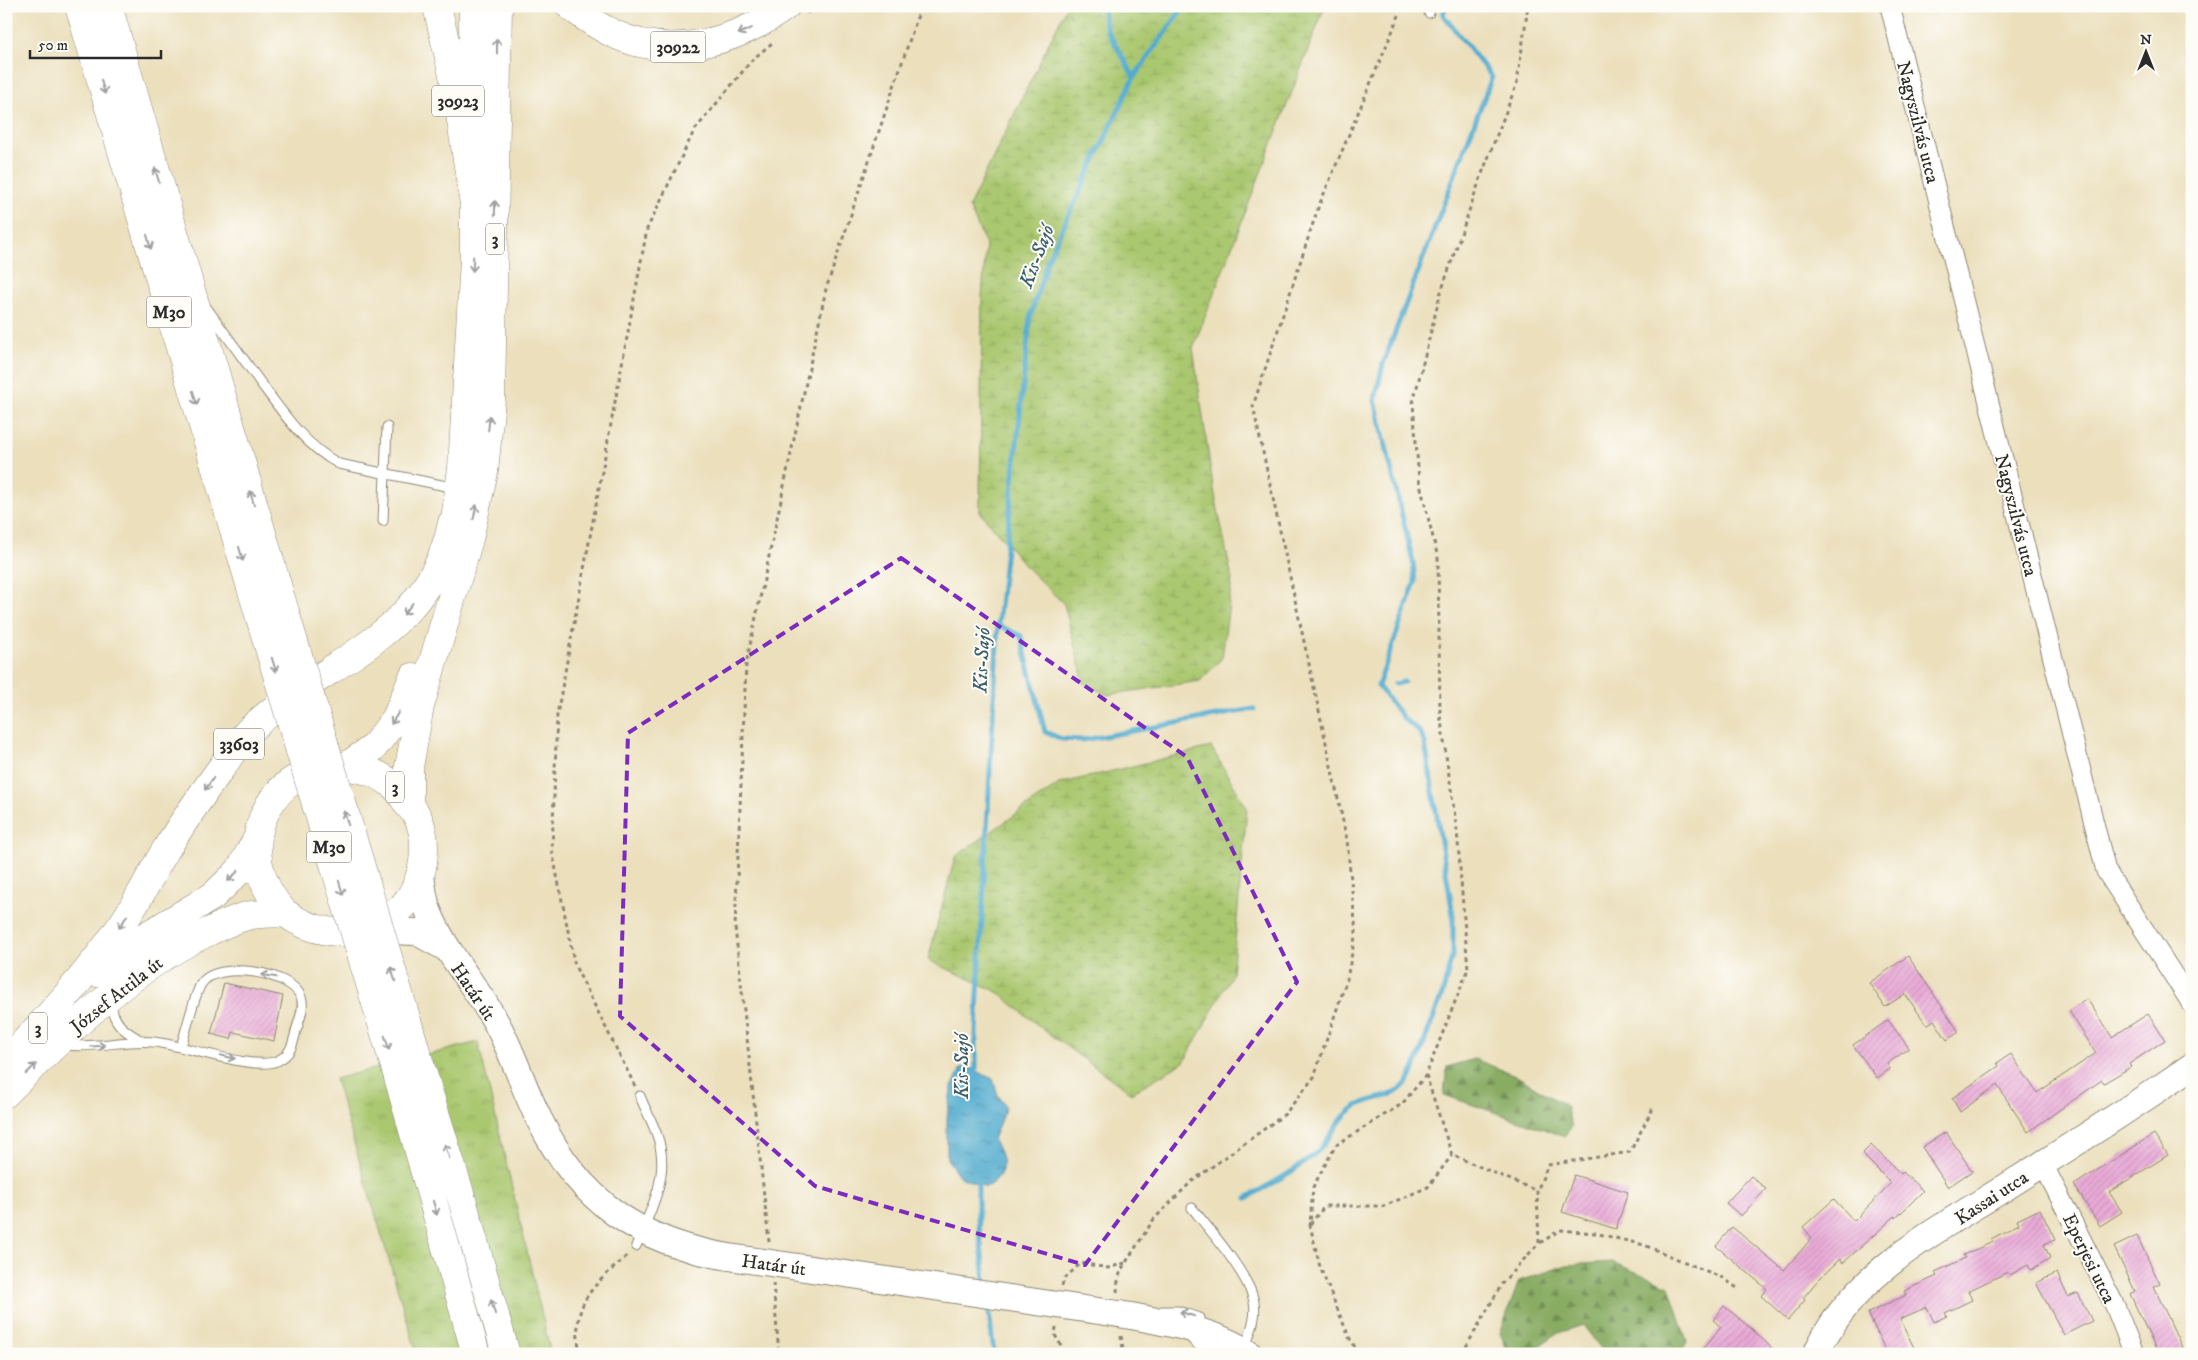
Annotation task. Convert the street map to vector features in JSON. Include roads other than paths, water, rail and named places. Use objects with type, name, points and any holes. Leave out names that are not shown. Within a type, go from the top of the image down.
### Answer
[{"type":"main road","name":"M30","points":[[79,6],[273,615],[410,1074],[476,1354]]},
{"type":"main road","name":"M30","points":[[108,6],[188,282],[273,615]]},
{"type":"main road","name":"30923","points":[[437,6],[456,88],[473,198]]},
{"type":"main road","name":"3","points":[[346,767],[373,748],[396,718],[411,682],[450,556],[459,488],[474,260],[473,6]]},
{"type":"main road","name":"3","points":[[408,805],[409,767],[420,706],[469,539],[484,472],[491,399],[498,6]]},
{"type":"main road","name":"30922","points":[[570,6],[597,26],[614,34],[658,46],[679,47],[698,45],[746,31],[766,21],[794,12]]},
{"type":"main road","name":"3","points":[[449,537],[459,488]]},
{"type":"main road","name":"33603","points":[[70,994],[122,926],[165,851],[202,794],[251,729],[293,694],[334,669],[398,621],[431,579],[449,537]]},
{"type":"main road","name":"3","points":[[321,768],[358,768],[381,777],[401,792],[408,805],[416,813],[423,836],[424,857],[421,876],[410,896],[395,913],[372,927],[360,930],[347,933],[321,931],[297,921],[285,912],[268,892],[262,878],[256,850],[258,835],[271,802],[288,784],[298,777],[321,768]]},
{"type":"main road","name":"3","points":[[70,994],[151,933],[213,896],[239,871],[258,835]]},
{"type":"main road","name":"Határ út","points":[[421,876],[429,912],[446,948],[498,1026],[539,1120],[569,1170],[599,1202],[638,1238],[696,1252],[1124,1320],[1182,1327],[1246,1345]]},
{"type":"main road","name":"József Attila út","points":[[6,1062],[111,995],[187,942],[247,916],[285,912]]},
{"type":"main road","points":[[360,930],[417,932],[446,948]]},
{"type":"main road","name":"József Attila út","points":[[6,1093],[47,1035],[70,994]]},
{"type":"main road","name":"Kassai utca","points":[[1816,1354],[1824,1336],[1842,1309],[1863,1285],[1904,1252],[2133,1107],[2192,1066]]},
{"type":"main road","name":"M30","points":[[410,1074],[463,1203],[506,1354]]},
{"type":"street","name":"Nagyszilvás utca","points":[[1890,6],[2106,871],[2192,1004]]},
{"type":"street","name":"Eperjesi utca","points":[[2043,1164],[2114,1306],[2134,1354]]},
{"type":"lane","points":[[188,282],[288,420],[308,443],[322,455],[339,464],[459,488]]},
{"type":"lane","points":[[383,521],[387,427]]},
{"type":"lane","points":[[47,1035],[77,1047],[105,1046],[142,1041],[181,1046],[246,1062],[265,1063],[276,1061],[288,1054],[292,1048],[302,1004],[300,996],[287,981],[278,977],[228,970],[212,975],[201,984],[181,1046]]},
{"type":"lane","points":[[111,995],[111,1011],[121,1030],[142,1041]]},
{"type":"lane","points":[[638,1238],[656,1200],[660,1168],[660,1146],[640,1096]]},
{"type":"lane","points":[[1192,1208],[1223,1246],[1249,1288],[1254,1302],[1255,1318],[1246,1345]]},
{"type":"lane","points":[[1124,1320],[1161,1310],[1178,1311],[1210,1322]]},
{"type":"lane","points":[[1182,1327],[1194,1342],[1216,1354]]},
{"type":"water","points":[[969,1067],[993,1079],[998,1095],[1006,1107],[993,1139],[1000,1153],[1003,1166],[998,1177],[986,1187],[960,1177],[947,1159],[947,1118],[951,1089],[961,1068]]},
{"type":"waterway","points":[[1102,6],[1107,30],[1134,77]]},
{"type":"waterway","name":"Kis-Sajó","points":[[976,1076],[976,1031],[998,625],[1030,318],[1048,259],[1134,77],[1184,6]]},
{"type":"waterway","points":[[1378,686],[1415,582],[1413,562],[1375,400],[1383,364],[1492,77],[1443,15],[1446,6]]},
{"type":"waterway","points":[[998,625],[1021,636],[1045,732],[1062,739],[1083,740],[1254,709]]},
{"type":"waterway","points":[[1395,684],[1404,682]]},
{"type":"waterway","points":[[1247,1198],[1310,1158],[1323,1146],[1349,1111],[1363,1103],[1392,1094],[1405,1085],[1411,1077],[1443,992],[1453,952],[1453,915],[1425,743],[1419,731],[1404,719],[1378,686]]},
{"type":"waterway","name":"Kis-Sajó","points":[[978,1179],[978,1218],[986,1288]]},
{"type":"waterway","name":"Kis-Sajó","points":[[988,1304],[994,1354]]}]
